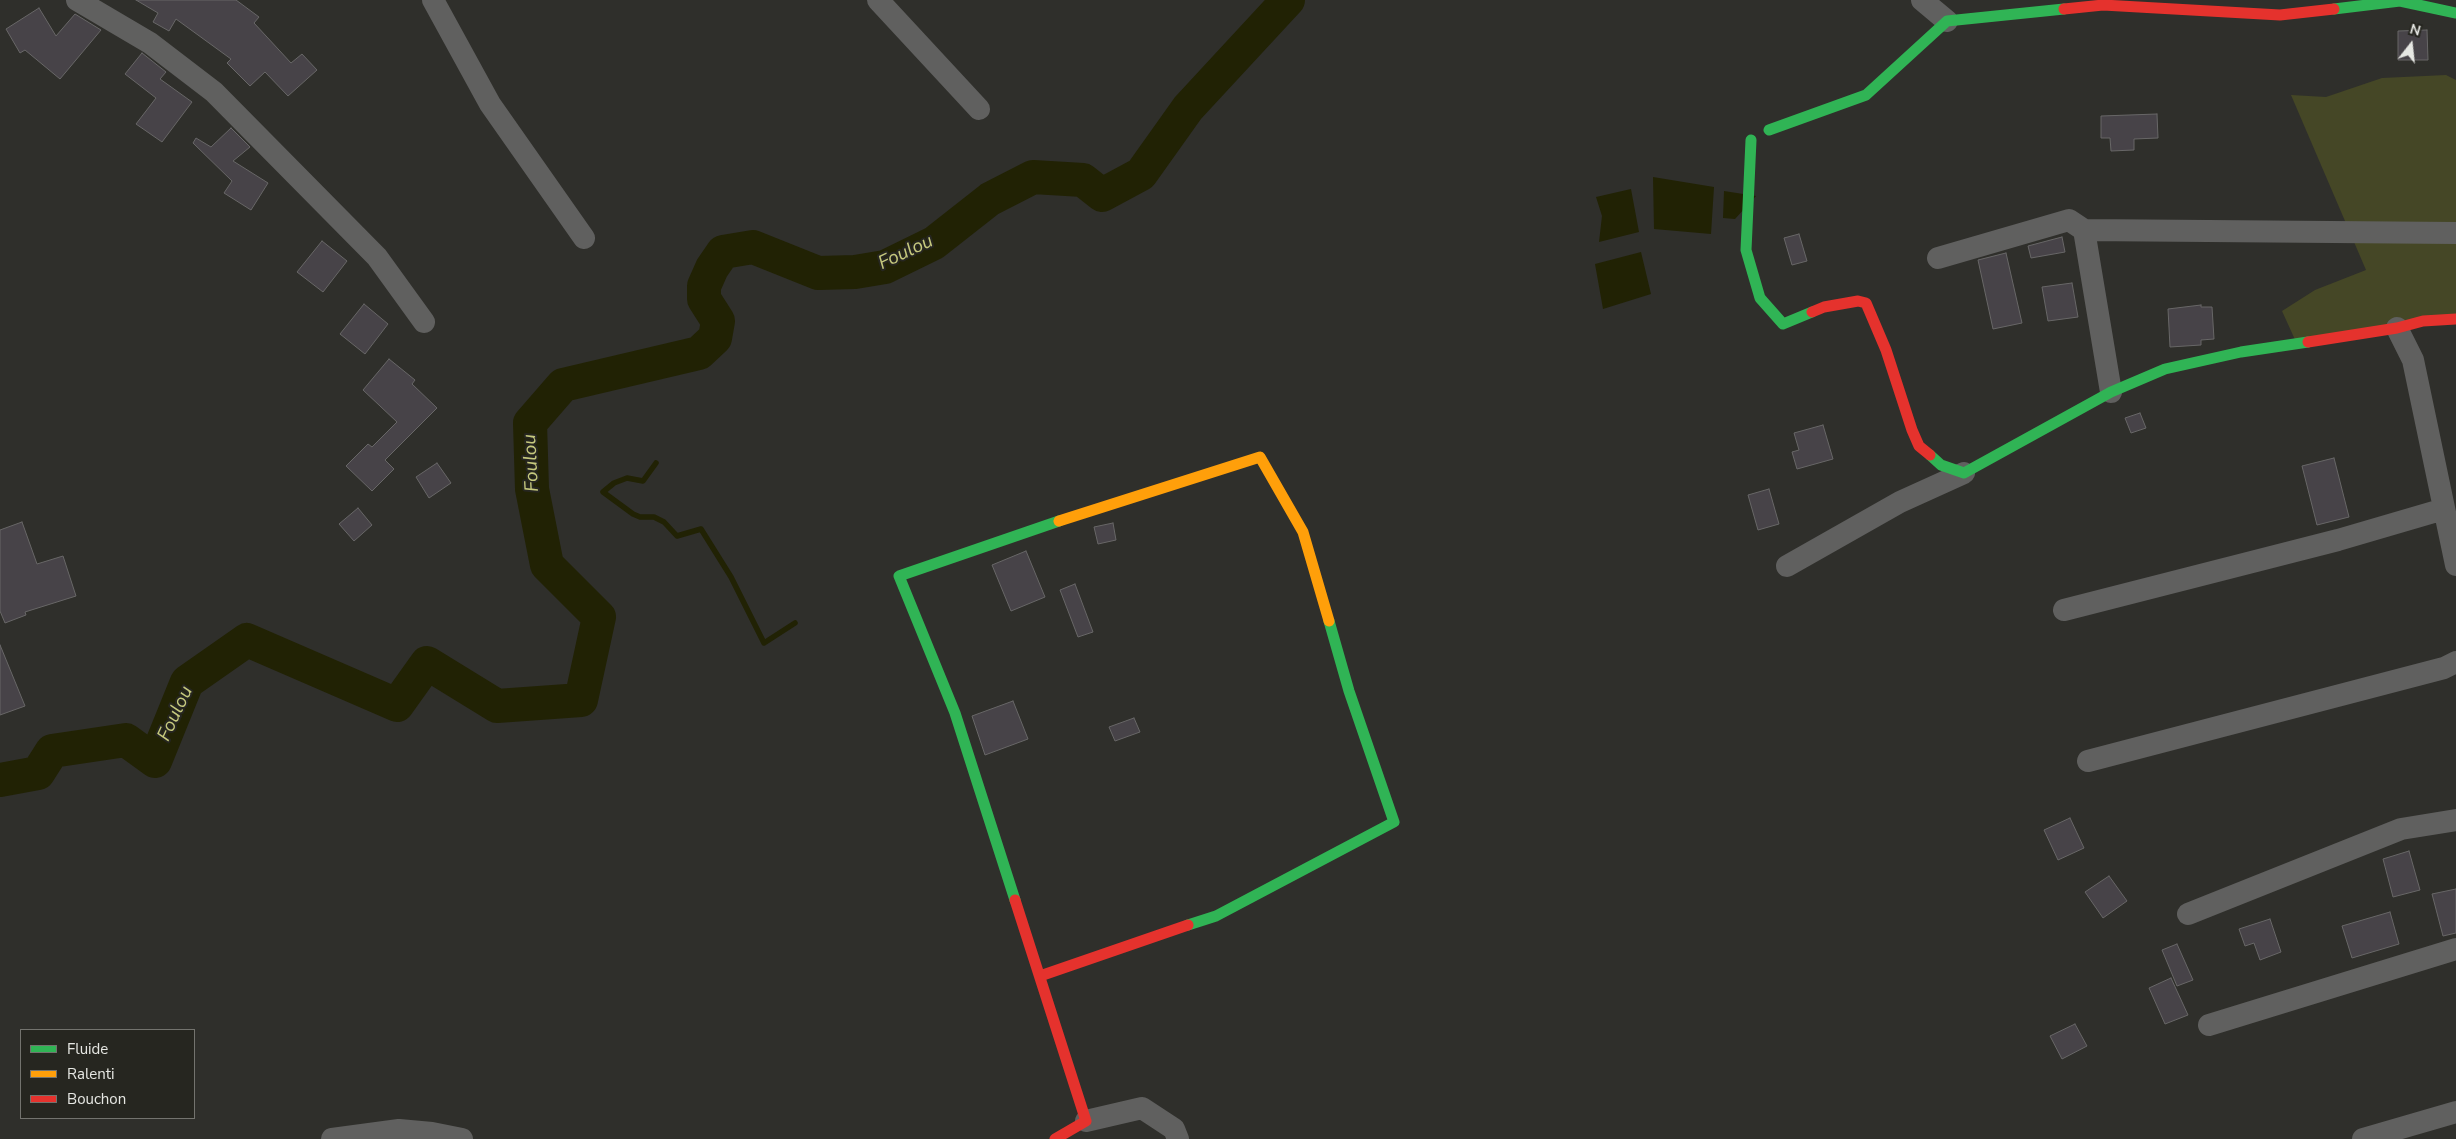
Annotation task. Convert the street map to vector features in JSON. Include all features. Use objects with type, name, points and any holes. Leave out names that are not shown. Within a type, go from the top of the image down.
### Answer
[{"type":"street","points":[[77,0],[150,42],[214,92],[377,257],[424,322]]},
{"type":"street","points":[[433,0],[490,104],[584,238]]},
{"type":"street","points":[[878,0],[979,109]]},
{"type":"street","points":[[1922,0],[1947,21]]},
{"type":"street","points":[[1769,130],[1866,95],[1947,21],[2103,5],[2280,15],[2400,1],[2454,9]]},
{"type":"street","points":[[1751,140],[1746,250],[1760,298],[1783,324],[1824,307],[1858,301],[1866,303],[1886,350],[1919,446],[1941,466],[1964,473]]},
{"type":"street","points":[[1938,258],[2069,220],[2084,230],[2456,233]]},
{"type":"street","points":[[2084,230],[2111,392]]},
{"type":"street","points":[[1787,566],[1900,502],[1964,473],[2111,392],[2174,367],[2241,352],[2397,328],[2423,321],[2456,319]]},
{"type":"street","points":[[2397,328],[2412,360],[2447,499],[2456,564]]},
{"type":"street","points":[[1040,976],[1216,916],[1394,822],[1349,691],[1303,532],[1260,457],[985,545],[899,576],[955,713],[1086,1121]]},
{"type":"street","points":[[2064,610],[2338,540],[2447,499]]},
{"type":"street","points":[[2088,761],[2444,668],[2456,662]]},
{"type":"street","points":[[2188,914],[2401,829],[2456,820]]},
{"type":"street","points":[[2209,1025],[2456,949]]},
{"type":"street","points":[[1055,1139],[1086,1121],[1142,1108],[1174,1129],[1178,1139]]},
{"type":"street","points":[[2363,1139],[2456,1112]]},
{"type":"street","points":[[332,1139],[399,1130],[432,1133],[462,1139]]},
{"type":"shaded area","points":[[2446,75],[2456,80],[2456,319],[2297,344],[2282,311],[2315,290],[2366,270],[2291,95],[2326,97],[2382,78]]},
{"type":"shaded area","points":[[1653,177],[1714,187],[1711,234],[1654,229]]},
{"type":"shaded area","points":[[1631,189],[1639,232],[1599,242],[1602,216],[1596,197]]},
{"type":"shaded area","points":[[1724,191],[1756,196],[1735,219],[1723,218]]},
{"type":"shaded area","points":[[1641,252],[1651,294],[1603,309],[1595,264]]},
{"type":"building","points":[[136,0],[236,0],[259,17],[254,23],[291,63],[302,54],[317,70],[288,96],[265,72],[250,86],[227,63],[231,59],[176,19],[169,31],[153,22],[158,13]]},
{"type":"building","points":[[39,8],[56,36],[75,14],[101,30],[60,79],[25,50],[20,53],[6,29]]},
{"type":"building","points":[[2427,30],[2428,60],[2398,60],[2398,31]]},
{"type":"building","points":[[142,53],[166,72],[160,79],[192,102],[162,142],[136,124],[156,98],[125,74]]},
{"type":"building","points":[[2157,114],[2158,138],[2134,139],[2134,150],[2111,151],[2110,138],[2101,138],[2101,116]]},
{"type":"building","points":[[231,128],[250,147],[233,161],[268,183],[251,210],[224,193],[232,181],[193,143],[196,138],[211,147]]},
{"type":"building","points":[[1799,234],[1807,261],[1792,265],[1784,238]]},
{"type":"building","points":[[2062,237],[2065,252],[2031,258],[2028,246]]},
{"type":"building","points":[[322,241],[347,261],[323,292],[297,272]]},
{"type":"building","points":[[2006,253],[2022,323],[1993,329],[1978,260]]},
{"type":"building","points":[[2072,283],[2078,317],[2048,321],[2042,287]]},
{"type":"building","points":[[364,304],[388,324],[365,354],[340,334]]},
{"type":"building","points":[[2201,305],[2201,307],[2212,307],[2214,339],[2201,340],[2201,345],[2170,347],[2168,309]]},
{"type":"building","points":[[389,359],[415,380],[412,384],[437,408],[385,460],[394,469],[372,491],[346,466],[368,444],[372,447],[397,422],[363,390]]},
{"type":"building","points":[[2140,413],[2146,428],[2131,433],[2125,418]]},
{"type":"building","points":[[1823,425],[1833,459],[1797,469],[1792,452],[1799,450],[1794,433]]},
{"type":"building","points":[[2334,458],[2349,517],[2317,525],[2302,466]]},
{"type":"building","points":[[437,463],[451,483],[429,498],[416,477]]},
{"type":"building","points":[[1769,489],[1779,524],[1758,530],[1748,495]]},
{"type":"building","points":[[358,508],[372,525],[354,541],[339,524]]},
{"type":"building","points":[[22,522],[37,564],[63,556],[76,596],[25,612],[26,615],[5,623],[0,611],[0,530]]},
{"type":"building","points":[[1113,523],[1116,540],[1098,544],[1094,527]]},
{"type":"building","points":[[1026,551],[1045,597],[1011,611],[992,565]]},
{"type":"building","points":[[1075,584],[1093,632],[1078,637],[1060,590]]},
{"type":"building","points":[[0,645],[25,706],[0,715]]},
{"type":"building","points":[[1013,701],[1028,739],[985,755],[972,716]]},
{"type":"building","points":[[1134,718],[1140,732],[1115,741],[1109,727]]},
{"type":"building","points":[[2070,818],[2084,848],[2058,860],[2044,830]]},
{"type":"building","points":[[2409,851],[2420,890],[2393,897],[2383,859]]},
{"type":"building","points":[[2109,876],[2127,901],[2103,918],[2085,892]]},
{"type":"building","points":[[2456,889],[2456,933],[2443,936],[2432,894]]},
{"type":"building","points":[[2390,912],[2399,944],[2352,958],[2342,926]]},
{"type":"building","points":[[2270,919],[2281,952],[2260,960],[2254,943],[2245,946],[2239,929]]},
{"type":"building","points":[[2177,944],[2193,980],[2177,986],[2162,950]]},
{"type":"building","points":[[2171,978],[2188,1015],[2165,1024],[2149,988]]},
{"type":"building","points":[[2075,1024],[2087,1046],[2062,1059],[2050,1036]]},
{"type":"waterway","name":"Foulou","points":[[0,780],[38,773],[52,751],[126,740],[155,761],[187,682],[247,640],[397,705],[427,663],[497,706],[581,700],[599,617],[547,565],[532,489],[530,423],[563,385],[699,353],[715,338],[718,321],[704,299],[704,286],[712,268],[723,252],[753,247],[818,273],[855,272],[885,267],[934,243],[990,199],[1033,177],[1083,180],[1102,195],[1141,174],[1188,108],[1288,0]]},
{"type":"waterway","points":[[656,463],[643,481],[627,478],[614,483],[603,492],[633,514],[640,517],[654,517],[664,522],[677,536],[701,529],[731,577],[764,643],[795,623]]},
{"type":"traffic: fast","points":[[2334,9],[2400,1],[2456,13]]},
{"type":"traffic: fast","points":[[1769,130],[1866,95],[1947,21],[2064,9]]},
{"type":"traffic: fast","points":[[1751,140],[1746,250],[1760,298],[1783,324],[1812,312]]},
{"type":"traffic: fast","points":[[1930,455],[1941,465],[1964,473],[2111,392],[2165,369],[2241,352],[2308,342]]},
{"type":"traffic: fast","points":[[1015,900],[955,713],[899,576],[1059,521]]},
{"type":"traffic: fast","points":[[1188,925],[1216,916],[1394,822],[1349,691],[1329,621]]},
{"type":"traffic: slow","points":[[1059,521],[1260,457],[1303,532],[1329,621]]},
{"type":"traffic: jam","points":[[2064,9],[2103,5],[2280,15],[2334,9]]},
{"type":"traffic: jam","points":[[1812,312],[1824,307],[1858,301],[1866,303],[1886,350],[1912,430],[1919,446],[1930,455]]},
{"type":"traffic: jam","points":[[2308,342],[2397,328],[2423,321],[2456,319]]},
{"type":"traffic: jam","points":[[1015,900],[1086,1121],[1055,1139]]},
{"type":"traffic: jam","points":[[1040,976],[1188,925]]}]
